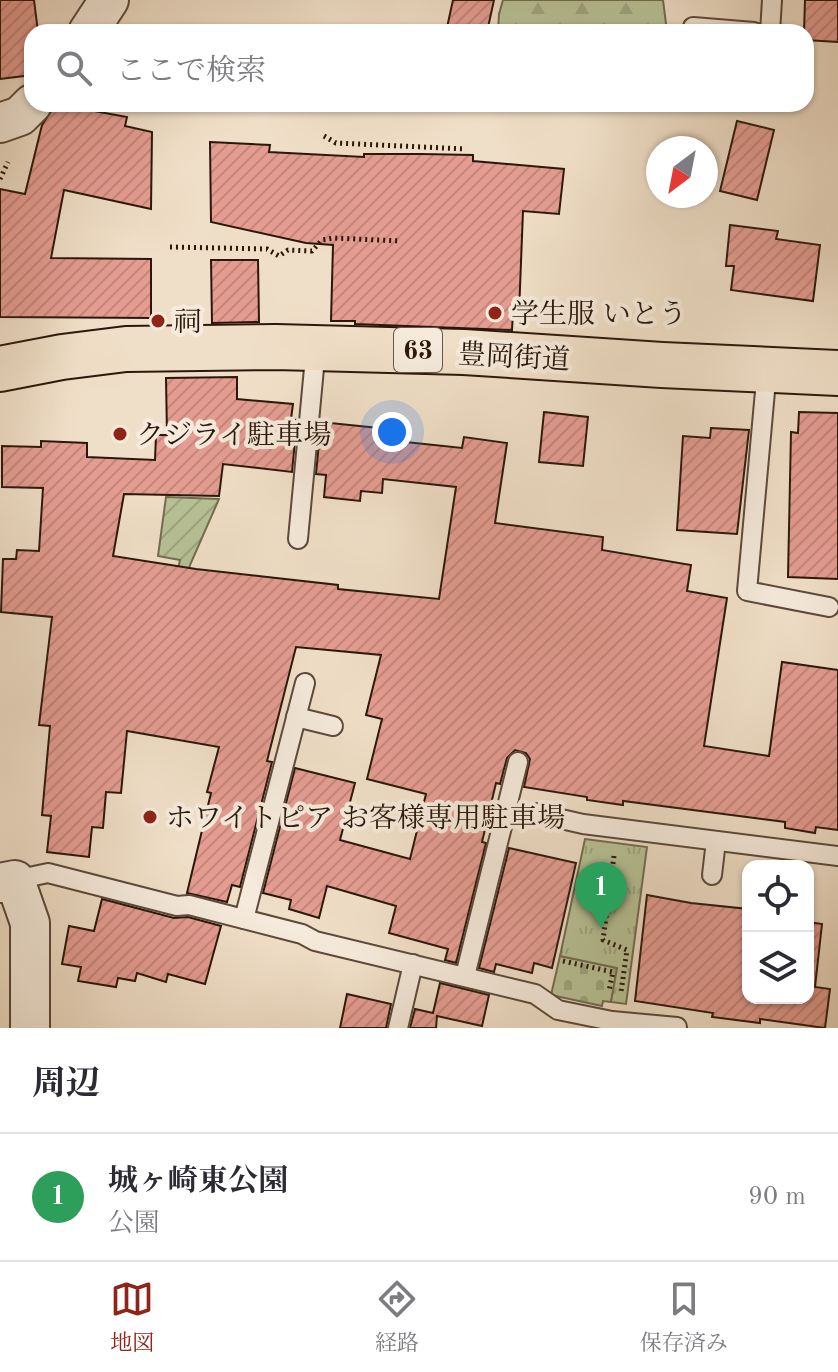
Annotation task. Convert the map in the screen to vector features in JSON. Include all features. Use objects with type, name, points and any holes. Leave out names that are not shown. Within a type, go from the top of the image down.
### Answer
[{"type":"main road","name":"豊岡街道","points":[[0,369],[126,349],[316,347],[838,373]]},
{"type":"street","points":[[93,24],[109,0]]},
{"type":"street","points":[[0,123],[24,112]]},
{"type":"street","points":[[8,882],[30,923],[30,1028]]},
{"type":"lane","points":[[770,24],[772,0]]},
{"type":"lane","points":[[298,539],[316,347]]},
{"type":"lane","points":[[767,369],[747,591],[829,607]]},
{"type":"lane","points":[[244,919],[305,683]]},
{"type":"lane","points":[[296,717],[333,726]]},
{"type":"lane","points":[[465,976],[518,762]]},
{"type":"lane","points":[[535,813],[618,828],[838,856]]},
{"type":"lane","points":[[712,875],[716,841]]},
{"type":"lane","points":[[8,882],[48,873],[177,906],[189,905],[302,934],[315,941],[535,994],[558,1010],[611,1022],[677,1027]]},
{"type":"lane","points":[[398,1028],[413,964]]},
{"type":"path","points":[[324,136],[336,143],[466,149]]},
{"type":"path","points":[[170,247],[267,249],[279,256],[288,250],[312,251],[322,240],[334,238],[401,241]]},
{"type":"path","points":[[611,1022],[627,950],[603,940],[618,828]]},
{"type":"path","points":[[563,961],[613,972],[611,1022]]},
{"type":"green space","points":[[503,0],[663,0],[666,24],[498,24]]},
{"type":"green space","points":[[166,497],[219,499],[190,565],[177,608],[170,606],[180,560],[158,556]]},
{"type":"green space","points":[[585,839],[647,847],[626,1004],[611,1002],[617,968],[560,956]]},
{"type":"green space","points":[[560,956],[618,968],[611,1002],[603,1001],[602,1006],[551,995]]},
{"type":"building","points":[[0,0],[34,0],[37,24],[24,24],[24,76],[0,79]]},
{"type":"building","points":[[453,0],[494,0],[489,24],[448,24]]},
{"type":"building","points":[[805,0],[838,0],[838,42],[814,40],[814,24],[804,24]]},
{"type":"building","points":[[51,112],[100,112],[127,117],[125,126],[152,132],[151,209],[64,190],[51,258],[151,259],[151,318],[0,317],[0,189],[25,194],[42,125]]},
{"type":"building","points":[[737,121],[774,130],[757,200],[720,191]]},
{"type":"building","points":[[210,142],[270,145],[269,152],[364,157],[364,154],[473,155],[473,161],[564,169],[559,214],[523,211],[519,313],[513,312],[512,330],[331,321],[333,245],[306,243],[211,222]]},
{"type":"building","points":[[730,225],[778,231],[776,239],[820,245],[813,301],[731,290],[734,266],[726,266]]},
{"type":"building","points":[[211,260],[258,260],[259,322],[212,323]]},
{"type":"building","points":[[237,377],[237,399],[293,404],[291,419],[297,420],[292,472],[223,464],[219,496],[124,494],[113,556],[338,585],[338,589],[439,599],[456,487],[383,479],[382,493],[361,491],[360,501],[324,497],[326,475],[316,474],[321,422],[388,429],[387,440],[462,448],[464,437],[507,443],[495,523],[603,537],[602,550],[691,565],[687,591],[727,598],[704,746],[769,756],[782,662],[838,670],[838,830],[816,827],[815,833],[785,828],[785,822],[623,801],[623,805],[524,787],[530,759],[526,753],[515,750],[507,758],[500,784],[496,783],[482,842],[486,843],[456,963],[445,960],[448,949],[389,933],[396,906],[327,886],[319,918],[289,909],[291,900],[263,893],[295,768],[355,783],[340,840],[410,859],[426,794],[367,779],[382,719],[366,715],[381,655],[296,647],[267,761],[272,762],[240,887],[232,885],[227,902],[187,893],[219,747],[127,731],[121,793],[106,792],[103,828],[92,827],[89,857],[47,852],[51,816],[42,815],[50,726],[39,725],[52,617],[1,612],[3,559],[16,559],[17,550],[39,551],[43,488],[2,487],[2,446],[41,447],[41,441],[87,443],[87,457],[155,460],[156,435],[167,435],[166,378]]},
{"type":"building","points":[[544,412],[588,417],[583,466],[539,462]]},
{"type":"building","points":[[799,412],[838,413],[838,579],[788,577],[791,432],[798,433]]},
{"type":"building","points":[[711,428],[749,430],[737,534],[677,530],[683,436],[710,438]]},
{"type":"building","points":[[509,848],[576,863],[552,968],[534,963],[532,973],[496,964],[494,972],[479,968]]},
{"type":"building","points":[[647,895],[742,908],[742,1004],[814,1004],[814,923],[822,924],[815,987],[830,989],[825,1028],[760,1019],[760,1023],[712,1017],[713,1013],[635,1001]]},
{"type":"building","points":[[102,899],[174,918],[188,917],[221,926],[205,984],[168,974],[166,982],[137,973],[135,981],[118,978],[116,987],[78,981],[81,967],[62,964],[69,926],[94,931]]},
{"type":"building","points":[[440,983],[489,995],[482,1026],[437,1016],[436,1028],[410,1028],[415,1009],[433,1013]]},
{"type":"building","points":[[347,994],[391,1004],[386,1028],[340,1028]]},
{"type":"place","name":"学生服 いとう","points":[[495,313]]},
{"type":"place","name":"祠","points":[[158,321]]},
{"type":"place","name":"クジライ駐車場","points":[[120,434]]},
{"type":"place","name":"ホワイトピア お客様専用駐車場","points":[[150,817]]},
{"type":"place","name":"城ヶ崎東公園","points":[[601,928]]}]
